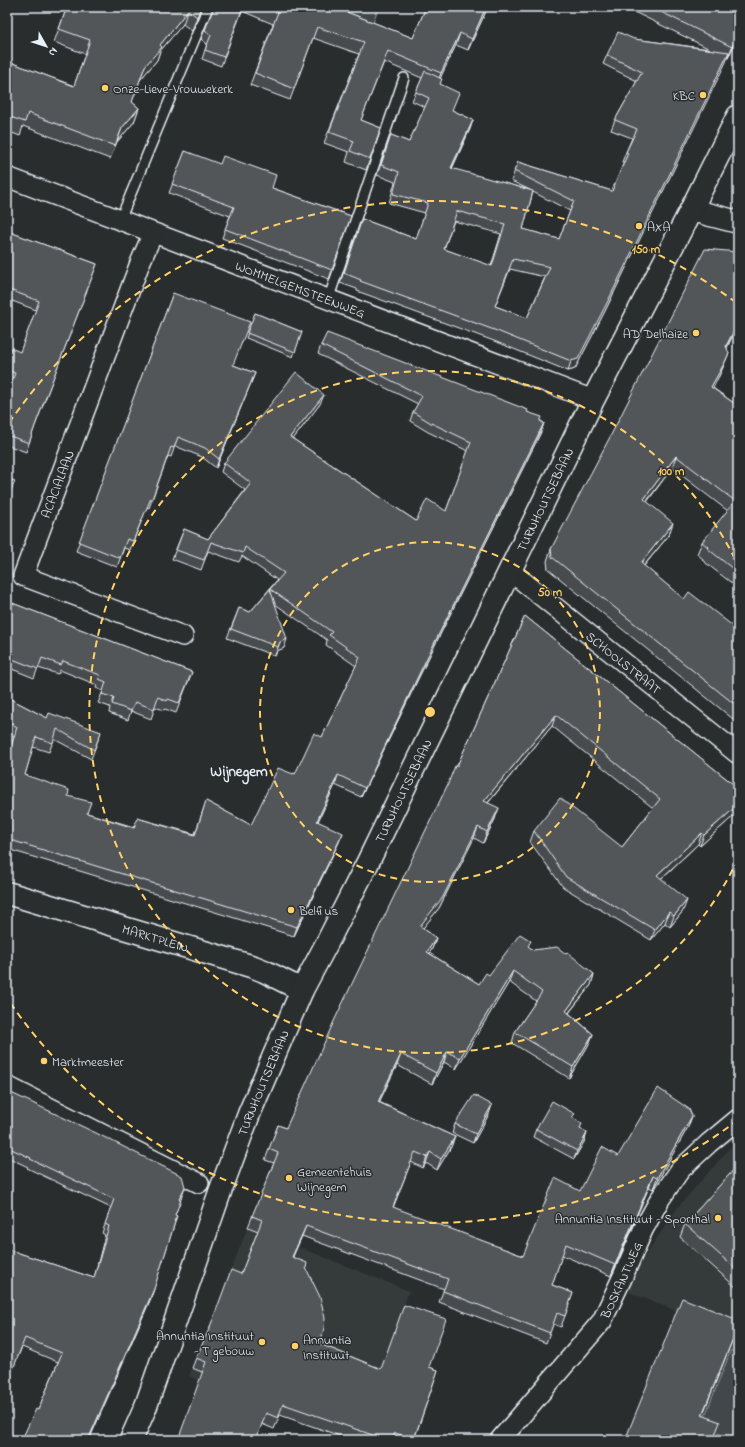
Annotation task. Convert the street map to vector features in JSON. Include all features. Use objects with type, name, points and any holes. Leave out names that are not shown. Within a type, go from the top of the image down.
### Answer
[{"type":"main road","name":"TURNHOUTSEBAAN","points":[[131,1440],[146,1406],[221,1189],[249,1114],[302,990],[364,869],[593,400],[738,116]]},
{"type":"main road","points":[[691,210],[738,222]]},
{"type":"main road","name":"MARKTPLEIN","points":[[7,893],[264,971],[302,990]]},
{"type":"street","name":"WOMMELGEMSTEENWEG","points":[[7,177],[593,400]]},
{"type":"street","name":"ACACIALAAN","points":[[153,233],[140,263],[23,576],[183,636]]},
{"type":"street","name":"SCHOOLSTRAAT","points":[[510,571],[738,754]]},
{"type":"street","points":[[7,1086],[199,1184]]},
{"type":"street","name":"BOSKANTWEG","points":[[500,1440],[602,1321],[624,1276],[643,1230],[660,1199],[680,1170],[708,1142],[738,1119]]},
{"type":"lane","points":[[120,220],[208,7]]},
{"type":"lane","points":[[328,300],[404,78]]},
{"type":"shaded area","points":[[330,7],[379,7],[372,24]]},
{"type":"shaded area","points":[[738,1141],[738,1440],[713,1440],[697,1429],[735,1334],[629,1292],[630,1278],[678,1207],[730,1148]]},
{"type":"shaded area","name":"Annuntia Instituut","points":[[248,1227],[409,1291],[359,1431],[350,1440],[189,1376]]},
{"type":"shaded area","points":[[731,1350],[738,1353],[738,1440],[734,1440],[701,1426]]},
{"type":"building","name":"Onze-Lieve-Vrouwekerk","points":[[67,7],[86,7],[101,11],[102,7],[201,7],[197,17],[188,10],[160,45],[162,47],[145,66],[132,102],[139,108],[122,128],[115,146],[28,113],[25,122],[7,116],[7,61],[74,86],[90,40],[59,29]]},
{"type":"building","points":[[214,7],[243,7],[224,57],[205,50],[211,35],[205,30]]},
{"type":"building","points":[[265,7],[334,7],[413,38],[426,7],[486,7],[472,39],[460,33],[441,73],[388,51],[361,120],[381,128],[370,159],[350,151],[354,141],[329,132],[364,42],[317,27],[294,89],[255,73],[278,12]]},
{"type":"building","points":[[651,7],[738,7],[738,34],[732,47]]},
{"type":"building","points":[[618,32],[634,39],[729,52],[609,299],[578,359],[571,361],[497,331],[360,281],[361,280],[344,273],[362,219],[416,239],[428,203],[393,194],[399,172],[381,165],[391,135],[409,142],[429,98],[416,92],[425,71],[442,79],[440,84],[459,93],[452,110],[473,120],[451,168],[533,191],[523,229],[559,239],[574,201],[514,171],[518,162],[612,191],[628,153],[626,152],[637,129],[615,120],[642,72],[607,55]],"holes":[[[457,211],[505,224],[492,266],[444,249]],[[513,259],[550,267],[527,318],[495,306]]]},
{"type":"building","points":[[185,151],[220,164],[223,156],[276,175],[272,188],[351,216],[332,270],[225,229],[234,207],[172,184]]},
{"type":"building","points":[[7,231],[97,264],[29,443],[7,435],[7,395],[15,373],[7,370],[7,358],[11,348],[20,352],[39,301],[7,289]]},
{"type":"building","points":[[705,249],[738,252],[738,323],[726,346],[729,353],[711,387],[738,406],[738,573],[707,548],[708,547],[702,542],[735,501],[676,456],[644,499],[673,523],[641,563],[684,599],[689,592],[738,630],[738,707],[552,557],[551,549],[610,437]]},
{"type":"building","points":[[173,293],[250,322],[233,365],[255,373],[219,459],[205,448],[178,437],[174,448],[171,447],[152,499],[151,498],[133,541],[127,539],[120,558],[79,542]]},
{"type":"building","points":[[255,313],[302,332],[295,352],[247,333]]},
{"type":"building","points":[[327,333],[528,410],[527,412],[542,417],[540,421],[544,423],[422,668],[365,788],[338,775],[317,821],[343,833],[297,927],[7,839],[7,760],[17,727],[7,721],[7,697],[47,718],[49,713],[101,732],[94,750],[57,729],[53,743],[36,737],[25,775],[69,790],[68,796],[91,802],[87,813],[134,828],[137,818],[195,835],[206,801],[251,825],[278,768],[295,774],[314,733],[322,737],[360,657],[329,635],[332,632],[270,589],[284,573],[245,547],[243,553],[211,542],[204,560],[176,550],[184,529],[208,539],[251,483],[224,463],[296,372],[324,395],[290,437],[416,521],[427,499],[446,511],[471,442],[431,423],[413,412],[422,396],[321,345]]},
{"type":"building","points":[[7,478],[15,481],[7,500]]},
{"type":"building","points":[[270,589],[287,639],[280,642],[278,647],[231,629],[239,608],[250,612]]},
{"type":"building","points":[[7,601],[192,672],[179,703],[168,699],[167,701],[158,697],[154,709],[135,702],[131,711],[112,704],[114,698],[102,694],[106,682],[99,679],[100,675],[63,661],[61,665],[42,658],[38,669],[7,657]]},
{"type":"building","points":[[525,616],[738,788],[738,805],[704,835],[702,833],[657,875],[687,900],[674,916],[669,912],[655,930],[566,877],[534,831],[560,798],[622,847],[660,799],[556,715],[484,801],[499,808],[487,832],[478,827],[443,897],[420,926],[436,938],[427,952],[479,984],[486,973],[489,975],[520,934],[531,941],[528,946],[533,950],[557,947],[566,954],[567,952],[594,974],[566,1011],[593,1034],[573,1067],[515,1032],[542,992],[513,971],[460,1058],[447,1052],[436,1073],[401,1054],[378,1102],[455,1137],[441,1159],[430,1152],[427,1157],[415,1152],[393,1207],[523,1256],[555,1178],[580,1191],[602,1147],[618,1156],[658,1088],[689,1109],[692,1116],[657,1178],[653,1176],[615,1265],[566,1244],[552,1285],[573,1293],[565,1316],[557,1313],[550,1333],[443,1291],[448,1279],[306,1226],[292,1257],[307,1263],[306,1268],[320,1297],[325,1318],[320,1344],[381,1369],[404,1305],[446,1319],[429,1367],[438,1370],[414,1439],[395,1433],[392,1440],[387,1440],[283,1404],[278,1418],[266,1413],[256,1440],[178,1440],[206,1362],[196,1358],[210,1327],[231,1270],[241,1274],[262,1220],[252,1216],[278,1153],[269,1149],[278,1125],[286,1128],[335,1019],[447,786],[455,766],[457,766]]},
{"type":"building","points":[[7,1091],[182,1176],[185,1187],[179,1199],[181,1200],[175,1215],[177,1216],[174,1221],[175,1222],[154,1289],[88,1440],[73,1440],[67,1437],[66,1440],[7,1440],[9,1435],[22,1439],[36,1409],[38,1410],[62,1353],[25,1338],[13,1369],[7,1366],[7,1249],[94,1278],[109,1226],[105,1224],[114,1199],[7,1147]]},
{"type":"building","points":[[474,1095],[492,1105],[476,1134],[455,1124]]},
{"type":"building","points":[[552,1101],[575,1114],[572,1117],[582,1124],[580,1128],[587,1133],[577,1151],[536,1129]]},
{"type":"building","name":"Annuntia Instituut - Sporthal","points":[[738,1165],[738,1271],[685,1224]]},
{"type":"building","points":[[7,1193],[10,1193],[7,1208]]},
{"type":"building","points":[[682,1298],[738,1320],[738,1326],[702,1415],[720,1422],[713,1440],[625,1440]]},
{"type":"place","name":"Onze-Lieve-Vrouwekerk","points":[[105,88]]},
{"type":"place","name":"KBC","points":[[703,95]]},
{"type":"place","name":"AXA","points":[[639,226]]},
{"type":"place","name":"AD Delhaize","points":[[696,333]]},
{"type":"place","name":"Belfius","points":[[291,910]]},
{"type":"place","name":"Marktmeester","points":[[44,1061]]},
{"type":"place","name":"Gemeentehuis Wijnegem","points":[[289,1178]]},
{"type":"place","name":"Annuntia Instituut - Sporthal","points":[[718,1218]]},
{"type":"place","name":"Annuntia Instituut - T gebouw","points":[[262,1342]]},
{"type":"place","name":"Annuntia Instituut","points":[[295,1346]]},
{"type":"district","name":"Wijnegem","points":[[239,771]]}]
